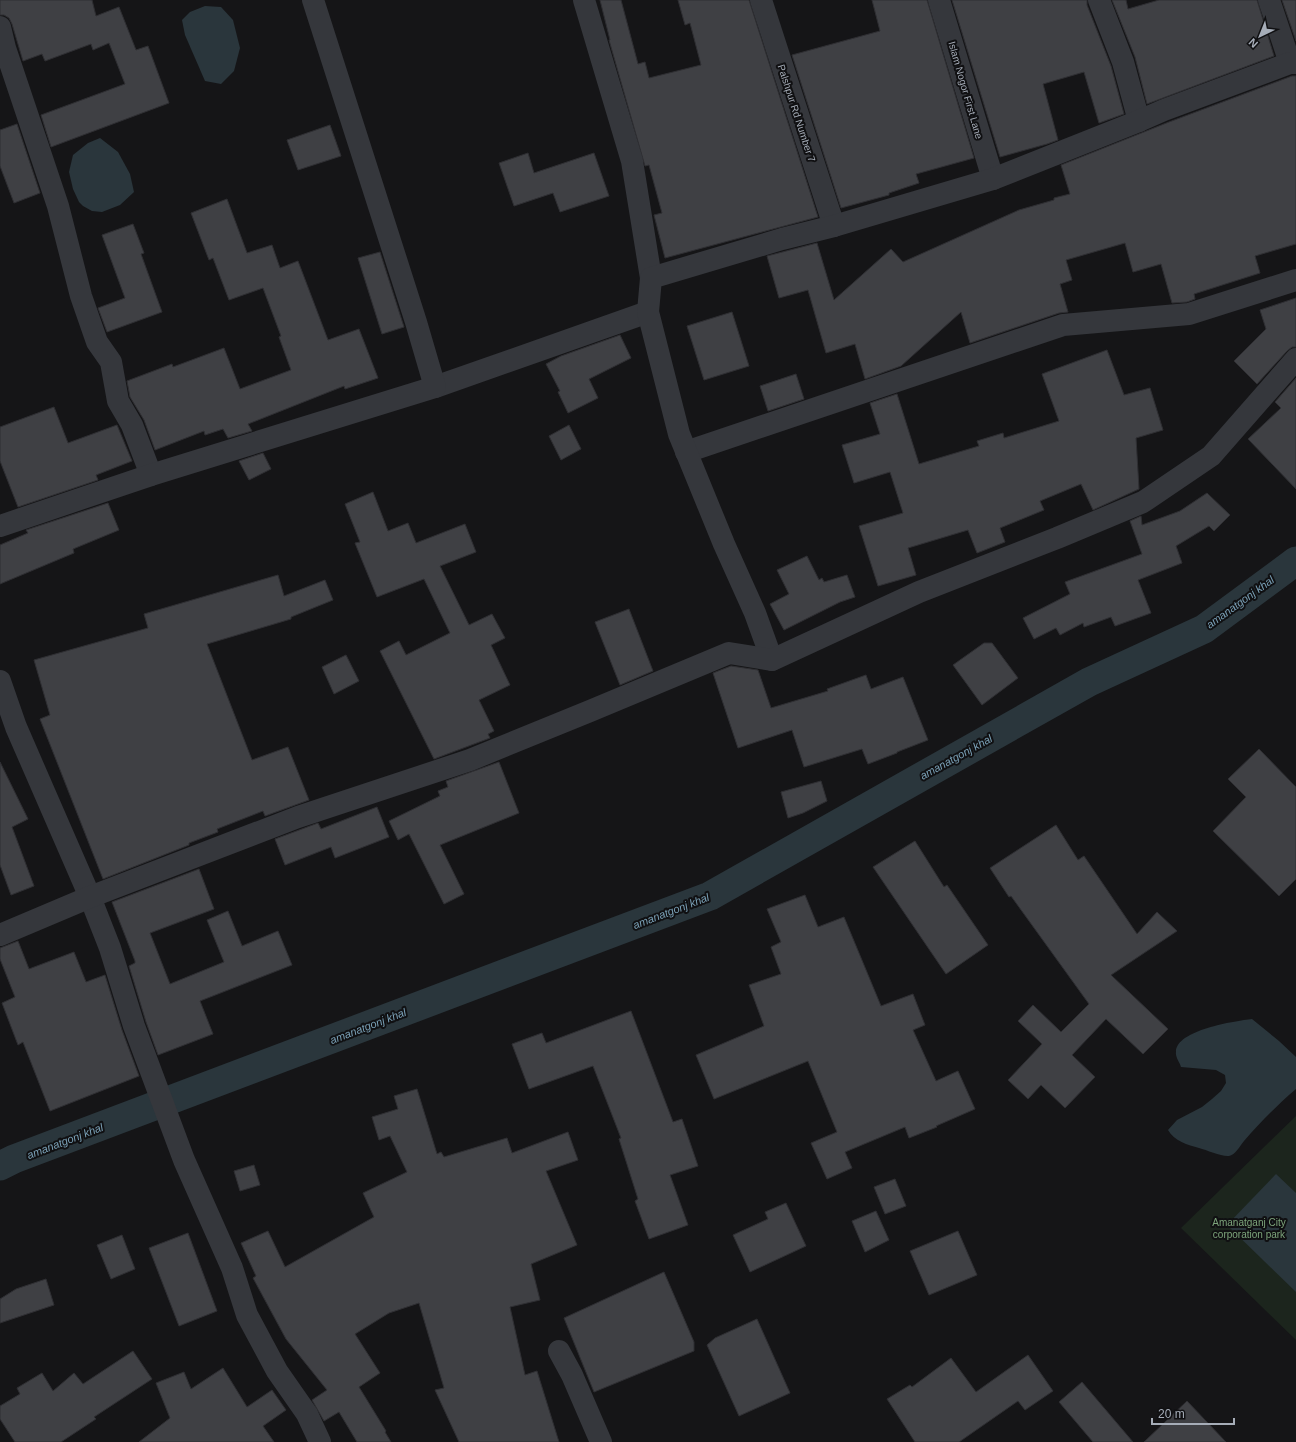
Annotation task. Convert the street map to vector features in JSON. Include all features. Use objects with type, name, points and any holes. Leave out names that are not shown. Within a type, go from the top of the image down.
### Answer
[{"type":"street","points":[[313,0],[416,322],[434,387]]},
{"type":"street","points":[[584,0],[632,161],[651,278],[648,312],[679,434],[724,544],[755,613],[772,660]]},
{"type":"street","name":"Palshpur Rd Number 7","points":[[761,0],[834,226]]},
{"type":"street","name":"Islam Nogor First Lane","points":[[939,0],[992,179]]},
{"type":"street","points":[[1099,0],[1123,62],[1139,121]]},
{"type":"street","points":[[651,278],[782,238],[834,226],[992,179],[1164,110],[1293,63],[1269,0]]},
{"type":"street","points":[[0,27],[5,48],[58,206],[94,336],[111,362],[118,401],[132,425],[151,475]]},
{"type":"street","points":[[686,452],[1063,325],[1189,314],[1296,280]]},
{"type":"street","points":[[0,526],[151,475],[434,387],[648,312]]},
{"type":"street","points":[[0,935],[90,897],[298,817],[470,760],[729,653],[772,660],[919,592],[1057,538],[1143,502],[1211,456],[1296,359]]},
{"type":"street","points":[[0,681],[8,729],[90,897],[110,948],[134,1026],[184,1160],[232,1268],[248,1315],[277,1371],[307,1414],[320,1442]]},
{"type":"street","points":[[559,1351],[572,1375],[601,1442]]},
{"type":"green space","name":"Amanatganj City corporation park","points":[[1296,1116],[1296,1340],[1181,1228]]},
{"type":"shaded area","points":[[205,6],[221,7],[233,20],[240,48],[234,71],[221,84],[205,81],[185,35],[182,20],[190,12]]},
{"type":"shaded area","points":[[100,138],[118,152],[130,174],[134,192],[120,205],[102,212],[92,211],[79,202],[73,189],[69,172],[73,155],[88,143]]},
{"type":"shaded area","points":[[1252,1019],[1296,1057],[1296,1089],[1269,1114],[1235,1152],[1229,1156],[1186,1144],[1178,1140],[1168,1130],[1177,1120],[1202,1107],[1212,1099],[1221,1091],[1226,1083],[1225,1075],[1216,1070],[1181,1067],[1176,1054],[1179,1044],[1185,1038],[1196,1032],[1220,1025]]},
{"type":"shaded area","points":[[1276,1174],[1296,1193],[1296,1292],[1227,1225]]},
{"type":"building","points":[[0,0],[92,0],[96,16],[119,7],[136,50],[148,46],[169,103],[51,147],[41,115],[125,84],[109,43],[93,50],[91,44],[45,61],[42,54],[23,61],[9,18],[4,15],[0,15]]},
{"type":"building","points":[[600,0],[621,0],[638,64],[645,62],[649,78],[701,65],[690,23],[685,25],[678,0],[749,0],[818,217],[665,258],[654,215],[662,213],[649,165],[645,166],[609,40]]},
{"type":"building","points":[[872,0],[927,0],[974,158],[916,174],[919,183],[889,193],[889,195],[841,208],[792,55],[880,31]]},
{"type":"building","points":[[952,0],[1087,0],[1087,5],[1111,66],[1124,114],[1099,123],[1084,72],[1043,84],[1058,140],[1000,157]]},
{"type":"building","points":[[1112,0],[1126,0],[1128,9],[1159,0],[1257,0],[1274,56],[1147,104],[1135,57]]},
{"type":"building","points":[[1282,0],[1296,0],[1296,41]]},
{"type":"building","points":[[1292,76],[1296,76],[1296,244],[1255,256],[1260,273],[1194,294],[1195,299],[1187,302],[1172,303],[1161,264],[1133,272],[1125,243],[1066,260],[1072,280],[1060,284],[1068,312],[1059,313],[970,343],[961,312],[901,366],[865,379],[855,344],[826,353],[808,290],[779,298],[767,256],[817,243],[834,300],[891,249],[903,262],[1019,210],[1070,194],[1061,165],[1169,122]]},
{"type":"building","points":[[17,124],[40,193],[14,203],[0,166],[0,130]]},
{"type":"building","points":[[330,125],[341,156],[298,170],[287,140]]},
{"type":"building","points":[[528,153],[534,173],[594,153],[609,196],[560,212],[553,193],[514,206],[499,163]]},
{"type":"building","points":[[227,199],[247,253],[272,245],[280,268],[298,261],[328,340],[359,329],[378,378],[345,389],[344,386],[248,424],[252,431],[228,438],[223,429],[205,435],[204,431],[155,450],[144,420],[130,397],[127,381],[172,364],[173,367],[224,348],[240,389],[291,370],[279,337],[281,336],[263,288],[229,300],[213,258],[209,260],[191,213]]},
{"type":"building","points":[[133,224],[144,253],[141,254],[162,312],[107,332],[98,308],[125,298],[102,235]]},
{"type":"building","points":[[380,252],[404,327],[382,334],[358,258]]},
{"type":"building","points":[[1296,298],[1296,347],[1292,347],[1287,351],[1257,384],[1234,361],[1266,329],[1260,310]]},
{"type":"building","points":[[732,312],[749,366],[704,380],[687,326]]},
{"type":"building","points":[[620,335],[631,358],[589,379],[598,398],[568,413],[558,392],[560,391],[546,364],[561,356]]},
{"type":"building","points":[[1107,350],[1124,395],[1150,388],[1163,430],[1136,438],[1139,489],[1093,510],[1081,484],[1040,501],[1044,510],[1000,528],[1005,542],[977,553],[968,530],[908,548],[916,575],[878,586],[859,526],[903,513],[890,472],[854,483],[842,445],[880,434],[870,403],[897,394],[919,464],[979,446],[977,441],[1003,433],[1004,438],[1059,421],[1042,374]]},
{"type":"building","points":[[796,374],[804,399],[768,411],[760,386]]},
{"type":"building","points":[[1296,378],[1296,489],[1248,439],[1281,408],[1275,402]]},
{"type":"building","points":[[54,407],[68,443],[117,425],[132,461],[96,475],[98,480],[18,507],[0,461],[0,427]]},
{"type":"building","points":[[569,425],[581,449],[561,460],[549,436]]},
{"type":"building","points":[[263,453],[271,469],[249,480],[239,461]]},
{"type":"building","points":[[373,492],[388,531],[408,523],[416,543],[465,524],[476,552],[440,566],[469,625],[492,614],[505,638],[491,645],[510,685],[479,700],[494,731],[488,734],[490,738],[434,759],[380,651],[399,641],[406,655],[450,633],[424,579],[377,597],[355,543],[360,542],[345,504]]},
{"type":"building","points":[[1207,493],[1230,515],[1214,531],[1209,526],[1176,546],[1182,563],[1138,580],[1151,613],[1115,626],[1111,617],[1084,627],[1083,623],[1060,635],[1056,628],[1034,639],[1023,618],[1070,594],[1065,582],[1142,554],[1130,521],[1141,516],[1142,525],[1180,511]]},
{"type":"building","points":[[108,503],[119,530],[73,549],[74,553],[0,584],[0,545],[28,533],[26,530]]},
{"type":"building","points":[[807,556],[819,580],[822,578],[824,582],[847,575],[855,597],[840,602],[784,630],[770,604],[789,594],[777,570]]},
{"type":"building","points":[[278,575],[284,596],[325,580],[333,600],[291,617],[291,619],[207,644],[252,760],[288,747],[309,800],[265,816],[263,811],[217,829],[218,832],[189,843],[189,845],[103,879],[40,719],[50,715],[34,660],[148,628],[144,614]]},
{"type":"building","points":[[629,609],[653,671],[620,685],[595,622]]},
{"type":"building","points":[[984,643],[992,643],[1018,678],[982,705],[953,665]]},
{"type":"building","points":[[346,655],[359,681],[334,694],[322,667]]},
{"type":"building","points":[[731,666],[758,670],[771,708],[828,691],[827,689],[866,675],[871,689],[903,677],[928,740],[868,764],[862,749],[804,767],[792,730],[738,748],[713,673]]},
{"type":"building","points":[[1259,749],[1296,787],[1296,879],[1279,896],[1213,831],[1246,797],[1228,779]]},
{"type":"building","points":[[0,762],[28,819],[12,827],[34,886],[11,895],[0,865]]},
{"type":"building","points":[[499,762],[519,813],[440,845],[464,894],[444,904],[409,834],[398,840],[389,821],[440,796],[438,791],[448,787],[446,781]]},
{"type":"building","points":[[821,781],[827,801],[803,813],[788,818],[781,792]]},
{"type":"building","points":[[377,807],[389,837],[335,858],[331,847],[285,865],[275,839],[318,823],[321,829]]},
{"type":"building","points":[[1056,825],[1078,860],[1084,856],[1137,934],[1157,912],[1177,931],[1111,975],[1168,1029],[1143,1054],[1106,1019],[1072,1055],[1095,1077],[1065,1108],[1041,1085],[1028,1099],[1008,1080],[1042,1044],[1018,1021],[1033,1005],[1061,1032],[1089,1004],[1011,896],[1009,897],[990,868]]},
{"type":"building","points":[[915,841],[944,887],[947,885],[988,945],[946,974],[873,867]]},
{"type":"building","points":[[199,869],[214,909],[150,933],[170,984],[224,962],[207,920],[228,911],[242,946],[278,931],[292,965],[200,1001],[213,1034],[158,1055],[129,966],[135,963],[135,961],[112,902]]},
{"type":"building","points":[[805,895],[818,927],[844,917],[881,1006],[913,994],[925,1025],[913,1030],[936,1081],[958,1071],[975,1109],[909,1138],[905,1127],[845,1152],[852,1168],[827,1179],[811,1143],[837,1132],[808,1061],[714,1099],[696,1055],[764,1026],[749,985],[781,974],[771,947],[781,942],[767,909]]},
{"type":"building","points":[[18,941],[29,969],[74,952],[86,982],[105,975],[122,1030],[139,1076],[50,1111],[23,1042],[18,1045],[2,1003],[15,997],[0,959],[0,948]]},
{"type":"building","points":[[631,1011],[673,1122],[682,1119],[698,1166],[670,1175],[688,1225],[649,1239],[635,1201],[638,1199],[619,1139],[621,1138],[593,1066],[529,1089],[512,1044],[542,1033],[546,1043]]},
{"type":"building","points":[[417,1089],[437,1154],[441,1152],[444,1157],[507,1138],[512,1153],[568,1132],[578,1160],[546,1171],[577,1245],[531,1264],[540,1300],[510,1307],[525,1375],[537,1371],[559,1442],[459,1442],[435,1390],[444,1388],[419,1303],[389,1313],[355,1334],[380,1373],[359,1387],[386,1431],[385,1432],[391,1442],[357,1442],[339,1412],[324,1421],[312,1400],[327,1390],[286,1339],[253,1278],[256,1276],[241,1243],[268,1231],[285,1267],[374,1217],[363,1193],[407,1172],[390,1136],[379,1140],[372,1117],[398,1109],[394,1096]]},
{"type":"building","points":[[254,1165],[260,1185],[240,1191],[234,1171]]},
{"type":"building","points":[[895,1179],[906,1206],[885,1214],[874,1187]]},
{"type":"building","points":[[786,1203],[806,1246],[750,1272],[733,1235],[768,1219],[765,1212]]},
{"type":"building","points":[[876,1211],[889,1240],[865,1252],[852,1221]]},
{"type":"building","points":[[958,1231],[977,1275],[929,1295],[910,1251]]},
{"type":"building","points":[[188,1233],[217,1311],[179,1326],[149,1248]]},
{"type":"building","points":[[122,1235],[135,1269],[111,1279],[97,1245]]},
{"type":"building","points":[[664,1272],[694,1342],[694,1351],[594,1392],[564,1318]]},
{"type":"building","points":[[46,1279],[54,1305],[0,1323],[0,1299],[16,1289]]},
{"type":"building","points":[[757,1319],[790,1393],[739,1416],[707,1345],[715,1338]]},
{"type":"building","points":[[133,1351],[152,1379],[94,1417],[96,1419],[61,1442],[15,1442],[0,1419],[0,1406],[20,1394],[17,1388],[42,1373],[53,1391],[74,1373],[83,1384]]},
{"type":"building","points":[[1028,1355],[1053,1391],[1025,1410],[1018,1401],[959,1442],[915,1442],[887,1399],[910,1385],[912,1387],[951,1358],[976,1392]]},
{"type":"building","points":[[223,1368],[247,1407],[272,1390],[286,1410],[263,1426],[274,1442],[139,1442],[170,1418],[156,1383],[184,1372],[191,1389]]},
{"type":"building","points":[[1082,1382],[1133,1442],[1093,1442],[1059,1402]]},
{"type":"building","points":[[1187,1401],[1226,1442],[1144,1442]]},
{"type":"waterway","name":"amanatgonj khal","points":[[0,1166],[14,1159],[710,896],[1089,682],[1204,629],[1296,561]]}]
